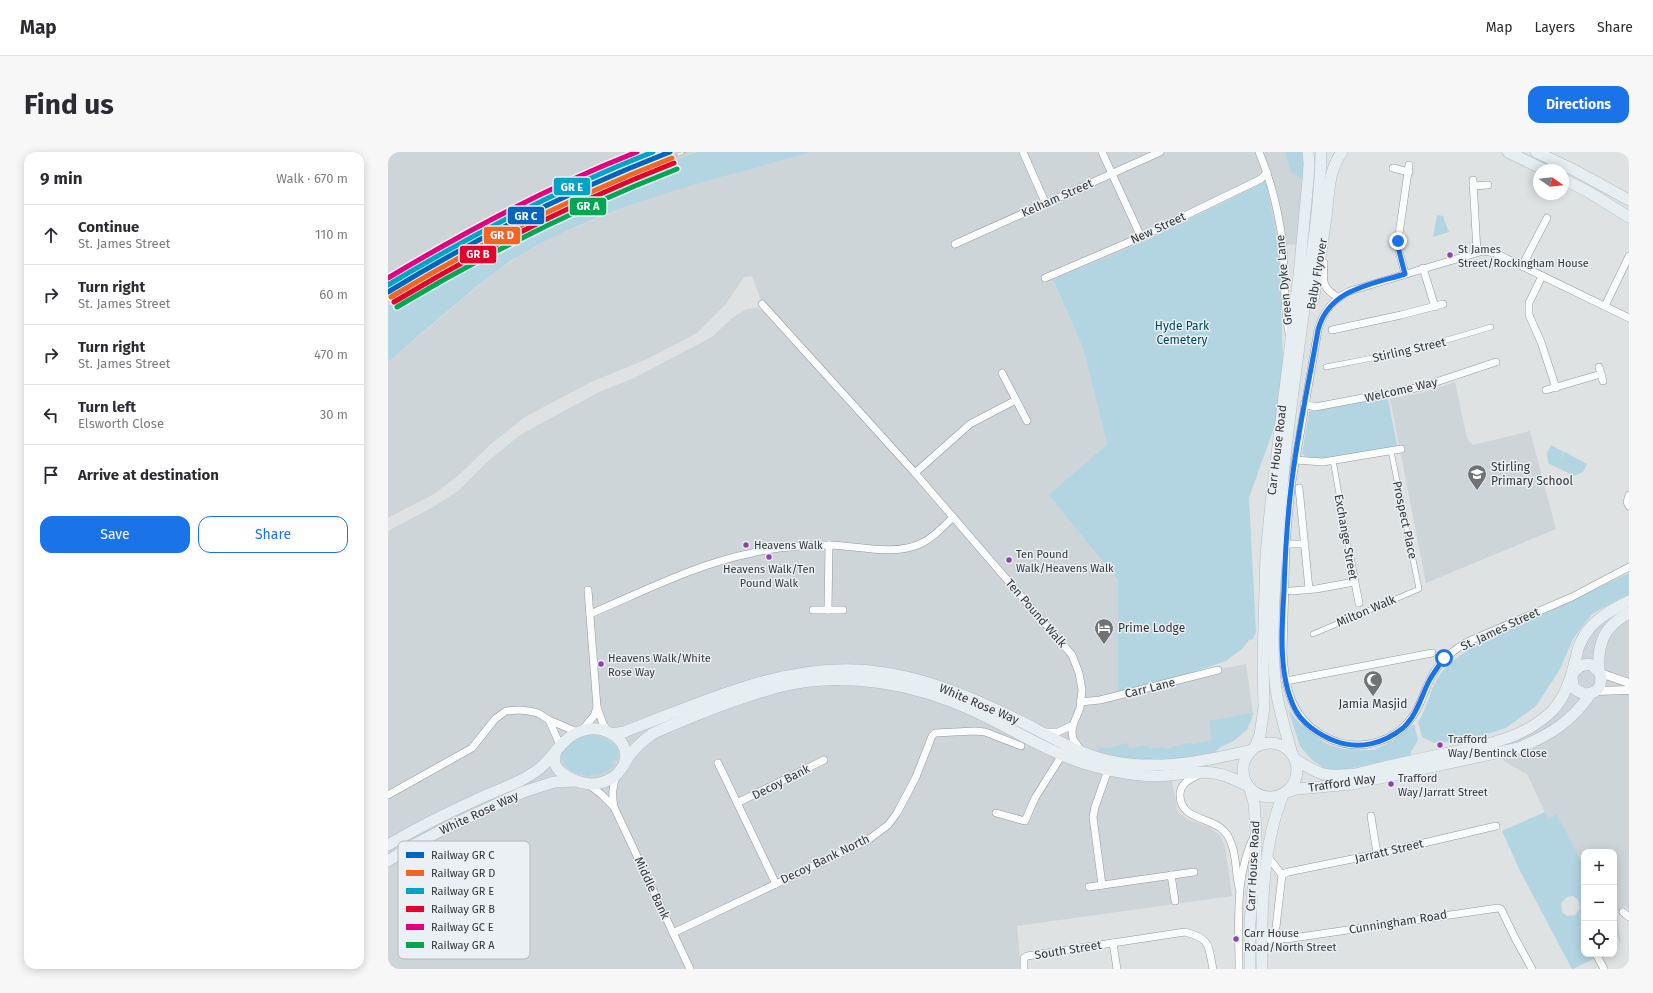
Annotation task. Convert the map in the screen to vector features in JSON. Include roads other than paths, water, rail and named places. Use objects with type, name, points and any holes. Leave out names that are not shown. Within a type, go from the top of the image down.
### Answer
[{"type":"highway","name":"Carr House Road","points":[[1253,749],[1260,734],[1264,707],[1263,660],[1266,555],[1299,275],[1308,180],[1308,152]]},
{"type":"highway","name":"Balby Flyover","points":[[1310,267],[1321,179],[1321,152]]},
{"type":"highway","name":"Balby Flyover","points":[[1292,398],[1312,308],[1327,215],[1331,177],[1334,165],[1342,152]]},
{"type":"highway","points":[[1508,152],[1533,164]]},
{"type":"highway","points":[[1536,152],[1574,170],[1629,200]]},
{"type":"highway","points":[[1569,182],[1629,216]]},
{"type":"highway","name":"Carr House Road","points":[[1294,756],[1280,714],[1276,688],[1274,656],[1274,587],[1277,540],[1292,398],[1310,267]]},
{"type":"highway","name":"Trafford Way","points":[[1294,756],[1308,768],[1323,775],[1356,774],[1490,744],[1517,735],[1536,725],[1553,710],[1563,697],[1572,674],[1580,644],[1590,628],[1599,618],[1629,601]]},
{"type":"highway","name":"Trafford Way","points":[[1285,794],[1297,789],[1352,784],[1519,748],[1541,738],[1564,725],[1584,705],[1601,683],[1598,660],[1603,637],[1617,619],[1629,613]]},
{"type":"highway","points":[[1593,692],[1582,694],[1577,691],[1573,687],[1572,674],[1576,668],[1582,664],[1592,665],[1599,672]]},
{"type":"highway","name":"White Rose Way","points":[[388,846],[463,806],[528,776],[540,768],[569,737],[580,732],[593,729],[611,733],[624,732],[733,690],[778,677],[816,672],[855,670],[898,675],[927,682],[984,703],[1082,752],[1102,759],[1145,766],[1180,764],[1221,757],[1253,749]]},
{"type":"highway","name":"White Rose Way","points":[[421,841],[523,792],[554,782],[575,781],[587,784],[602,782],[621,768],[641,742],[652,734],[739,698],[783,686],[811,682],[845,680],[880,682],[934,695],[972,710],[1062,756],[1108,770],[1132,775],[1155,776],[1218,773],[1231,777],[1249,787]]},
{"type":"highway","points":[[611,733],[624,747],[626,753],[621,768]]},
{"type":"highway","points":[[1265,743],[1274,743],[1284,746],[1294,756],[1297,773],[1294,784],[1285,794],[1275,797],[1264,797],[1256,794],[1249,787],[1243,773],[1247,756],[1253,749],[1265,743]]},
{"type":"highway","name":"White Rose Way","points":[[558,748],[554,758],[554,764],[559,771],[575,781]]},
{"type":"highway","name":"Carr House Road","points":[[1249,787],[1254,803],[1256,830],[1256,852],[1250,921],[1250,969]]},
{"type":"highway","name":"Carr House Road","points":[[1262,969],[1262,915],[1268,857],[1274,819],[1285,794]]},
{"type":"highway","name":"White Rose Way","points":[[388,861],[398,854]]},
{"type":"street","points":[[1023,152],[1045,202]]},
{"type":"street","points":[[1102,152],[1141,237]]},
{"type":"street","name":"Kelham Street","points":[[954,244],[1045,202],[1160,152]]},
{"type":"street","name":"Green Dyke Lane","points":[[1259,152],[1267,172],[1283,248],[1286,319],[1291,340]]},
{"type":"street","points":[[1393,168],[1409,169],[1398,241],[1405,274]]},
{"type":"street","name":"New Street","points":[[1045,278],[1141,237],[1261,179],[1267,172]]},
{"type":"street","points":[[1477,252],[1473,183],[1488,185]]},
{"type":"street","points":[[1327,215],[1324,283],[1331,294],[1338,297]]},
{"type":"street","points":[[1522,266],[1547,218]]},
{"type":"street","name":"St. James Street","points":[[1629,318],[1495,253],[1483,251],[1350,291],[1338,297],[1331,304],[1320,320],[1304,404],[1291,487],[1283,606],[1283,653],[1286,681],[1291,700],[1302,719],[1316,731],[1329,739],[1345,744],[1365,745],[1386,740],[1396,733],[1416,712],[1429,680],[1444,658],[1455,649],[1467,642],[1572,597],[1629,567]]},
{"type":"street","points":[[1605,306],[1629,256]]},
{"type":"street","points":[[1423,268],[1435,307]]},
{"type":"street","points":[[1542,276],[1529,303],[1529,315],[1541,342],[1556,388]]},
{"type":"street","points":[[590,614],[703,567],[751,553],[778,548],[829,545],[900,550],[921,544],[931,538],[953,517],[762,304]]},
{"type":"street","points":[[1332,330],[1443,304]]},
{"type":"street","name":"Stirling Street","points":[[1326,367],[1413,350],[1492,327]]},
{"type":"street","name":"Welcome Way","points":[[1304,404],[1320,406],[1409,390],[1436,383],[1496,362]]},
{"type":"street","points":[[1002,373],[1027,421]]},
{"type":"street","points":[[1546,390],[1601,374]]},
{"type":"street","points":[[915,473],[970,424],[1016,400]]},
{"type":"street","points":[[1295,460],[1316,462],[1401,449]]},
{"type":"street","name":"Prospect Place","points":[[1391,451],[1419,589]]},
{"type":"street","name":"Exchange Street","points":[[1333,460],[1354,582],[1362,613]]},
{"type":"street","points":[[1299,488],[1309,589]]},
{"type":"street","points":[[1629,495],[1627,502],[1629,506]]},
{"type":"street","name":"Ten Pound Walk","points":[[953,517],[1072,656],[1076,664],[1081,683],[1080,708],[1073,725]]},
{"type":"street","points":[[1286,544],[1305,544]]},
{"type":"street","points":[[828,610],[829,545]]},
{"type":"street","points":[[1291,591],[1316,589],[1354,582]]},
{"type":"street","name":"Milton Walk","points":[[1313,634],[1419,589]]},
{"type":"street","points":[[588,590],[597,707],[603,724],[611,733]]},
{"type":"street","points":[[813,610],[843,610]]},
{"type":"street","points":[[1286,681],[1432,653]]},
{"type":"street","points":[[1421,656],[1423,664]]},
{"type":"street","name":"Carr Lane","points":[[1080,702],[1100,700],[1218,670]]},
{"type":"street","points":[[1599,672],[1629,683]]},
{"type":"street","points":[[1593,692],[1629,690]]},
{"type":"street","points":[[388,795],[472,748],[495,719],[506,711],[529,710],[538,713],[549,720],[580,732],[594,716],[597,707]]},
{"type":"street","points":[[549,720],[558,748]]},
{"type":"street","points":[[1039,731],[1058,732],[1073,725],[1073,739],[1082,752]]},
{"type":"street","name":"Decoy Bank North","points":[[673,933],[868,840],[888,825],[906,799],[932,736],[935,733],[968,731],[985,732],[1021,746]]},
{"type":"street","points":[[996,813],[1025,821],[1034,798],[1062,756]]},
{"type":"street","name":"Decoy Bank","points":[[737,803],[824,760]]},
{"type":"street","name":"Decoy Bank","points":[[718,763],[776,884]]},
{"type":"street","name":"Middle Bank","points":[[621,768],[613,784],[612,793],[614,807],[690,969]]},
{"type":"street","points":[[1102,885],[1093,817],[1108,770]]},
{"type":"street","points":[[1203,773],[1187,781],[1183,785],[1180,793],[1182,805],[1191,815],[1209,820],[1225,831],[1231,846],[1239,888],[1239,969]]},
{"type":"street","name":"Middle Bank","points":[[587,784],[601,794],[614,807]]},
{"type":"street","points":[[1370,816],[1377,854]]},
{"type":"street","name":"Jarratt Street","points":[[1282,875],[1288,872],[1377,854],[1496,826]]},
{"type":"street","points":[[1239,888],[1247,849],[1256,830]]},
{"type":"street","points":[[1231,846],[1238,851],[1247,849]]},
{"type":"street","points":[[1261,950],[1272,938],[1276,928],[1282,875],[1268,857]]},
{"type":"street","points":[[1089,887],[1194,872]]},
{"type":"street","points":[[1171,875],[1175,901]]},
{"type":"street","name":"Cunningham Road","points":[[1272,938],[1286,939],[1495,908],[1501,909],[1529,969]]},
{"type":"street","name":"South Street","points":[[1024,969],[1024,958],[1027,956],[1185,932],[1199,936],[1207,944],[1214,969]]},
{"type":"street","name":"South Street","points":[[1113,943],[1117,969]]},
{"type":"street","points":[[1598,957],[1604,969]]},
{"type":"railway","points":[[388,299],[424,277],[533,218],[608,183],[685,152]]},
{"type":"place","name":"St James Street/Rockingham House","points":[[1450,255]]},
{"type":"place","name":"Stirling Primary School","points":[[1477,491]]},
{"type":"place","name":"Heavens Walk","points":[[746,545]]},
{"type":"place","name":"Heavens Walk/Ten Pound Walk","points":[[769,557]]},
{"type":"place","name":"Ten Pound Walk/Heavens Walk","points":[[1009,560]]},
{"type":"place","name":"Prime Lodge","points":[[1104,645]]},
{"type":"place","name":"Heavens Walk/White Rose Way","points":[[601,664]]},
{"type":"place","name":"Jamia Masjid","points":[[1373,697]]},
{"type":"place","name":"Trafford Way/Bentinck Close","points":[[1440,745]]},
{"type":"place","name":"Trafford Way/Jarratt Street","points":[[1391,784]]},
{"type":"place","name":"Carr House Road/North Street","points":[[1236,939]]},
{"type":"park label","name":"Hyde Park Cemetery","points":[[1182,333]]}]
